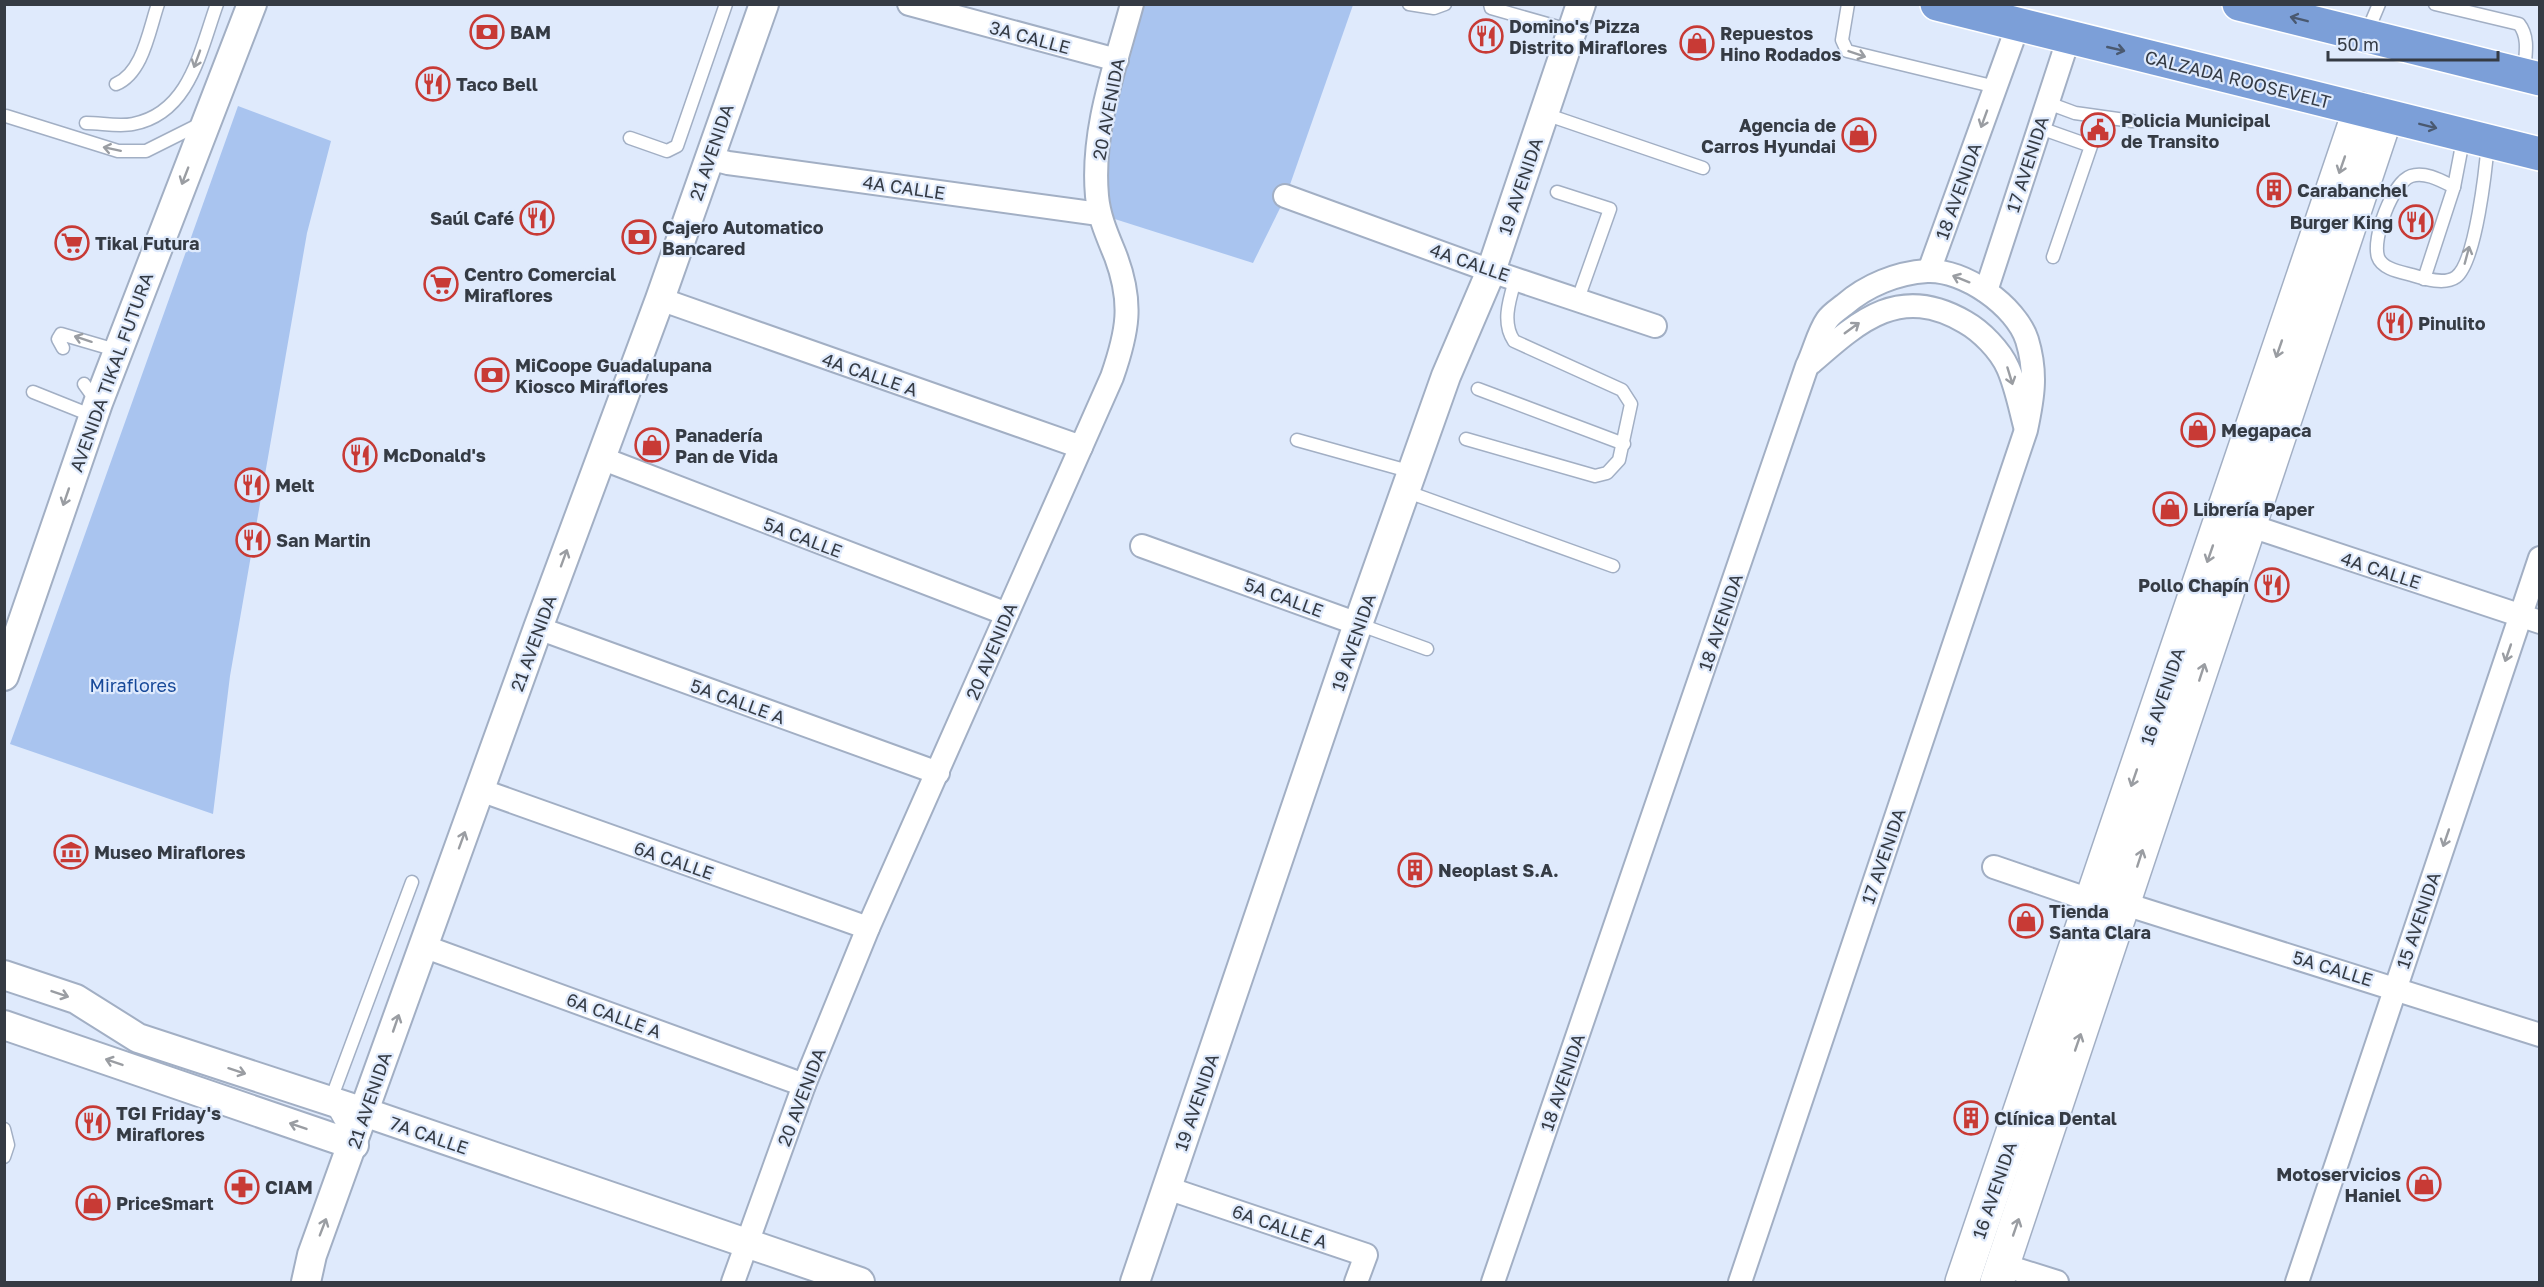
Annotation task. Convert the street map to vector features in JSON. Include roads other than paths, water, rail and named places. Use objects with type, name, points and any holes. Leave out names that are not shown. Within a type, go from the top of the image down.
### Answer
[{"type":"highway","name":"CALZADA ROOSEVELT","points":[[1937,4],[2540,154]]},
{"type":"highway","points":[[2239,4],[2531,77]]},
{"type":"main road","name":"16 AVENIDA","points":[[2000,1274],[2125,904],[2236,521],[2369,215],[2373,112]]},
{"type":"main road","name":"16 AVENIDA","points":[[1962,1282],[2093,901],[2236,521],[2373,112]]},
{"type":"street","name":"AVENIDA TIKAL FUTURA","points":[[4,676],[92,401],[120,351],[252,4]]},
{"type":"street","name":"21 AVENIDA","points":[[306,1282],[312,1255],[354,1145],[538,628],[660,299],[764,4]]},
{"type":"street","name":"3A CALLE","points":[[909,4],[1117,60]]},
{"type":"street","name":"20 AVENIDA","points":[[733,1282],[804,1085],[868,928],[938,773],[1122,349],[1128,308],[1121,272],[1099,214],[1096,172],[1097,141],[1132,4]]},
{"type":"street","name":"19 AVENIDA","points":[[1135,1282],[1358,624],[1446,376],[1503,274],[1545,114],[1581,4]]},
{"type":"street","name":"18 AVENIDA","points":[[1492,1282],[1807,366],[1828,319],[1862,290],[1896,277],[1929,271],[2018,25]]},
{"type":"street","name":"17 AVENIDA","points":[[1986,291],[2069,38]]},
{"type":"street","name":"4A CALLE","points":[[709,158],[728,163],[1099,214]]},
{"type":"street","name":"4A CALLE","points":[[1286,196],[1655,326]]},
{"type":"street","name":"17 AVENIDA","points":[[1740,1282],[2026,430],[2035,383],[2026,339],[2009,310],[1986,291],[1958,277],[1929,271]]},
{"type":"street","name":"4A CALLE A","points":[[660,299],[1081,447]]},
{"type":"street","points":[[1807,366],[1854,325],[1896,306],[1942,309],[1979,330],[2008,367],[2026,430]]},
{"type":"street","name":"5A CALLE","points":[[601,458],[1007,614]]},
{"type":"street","name":"4A CALLE","points":[[2236,521],[2530,619]]},
{"type":"street","name":"5A CALLE","points":[[1142,546],[1358,624]]},
{"type":"street","name":"15 AVENIDA","points":[[2297,1282],[2396,988],[2530,619],[2540,558]]},
{"type":"street","name":"5A CALLE A","points":[[538,628],[938,773]]},
{"type":"street","name":"6A CALLE","points":[[480,790],[513,804],[868,928]]},
{"type":"street","points":[[1994,867],[2093,901]]},
{"type":"street","name":"5A CALLE","points":[[2125,904],[2540,1035]]},
{"type":"street","name":"6A CALLE A","points":[[423,946],[804,1085]]},
{"type":"street","name":"7A CALLE","points":[[4,975],[76,999],[138,1038],[364,1112],[860,1282]]},
{"type":"street","points":[[4,1025],[354,1145]]},
{"type":"street","name":"6A CALLE A","points":[[1167,1188],[1366,1255],[1356,1282]]},
{"type":"street","points":[[2000,1274],[2057,1282]]},
{"type":"lane","points":[[116,84],[130,75],[139,60],[158,4]]},
{"type":"lane","points":[[86,123],[132,125],[155,116],[174,104],[186,88],[217,4]]},
{"type":"lane","points":[[630,138],[667,151],[677,146],[726,4]]},
{"type":"lane","points":[[1409,4],[1434,8],[1445,4]]},
{"type":"lane","points":[[1490,4],[1491,8],[1572,31]]},
{"type":"lane","points":[[1848,4],[1842,40],[1847,51],[1996,87]]},
{"type":"lane","points":[[2366,36],[2379,4]]},
{"type":"lane","points":[[2435,4],[2519,24],[2524,31],[2531,77]]},
{"type":"lane","points":[[2048,103],[2074,113],[2132,122]]},
{"type":"lane","points":[[1545,114],[1703,168]]},
{"type":"lane","points":[[6,116],[118,151],[146,151],[206,122]]},
{"type":"lane","points":[[2040,128],[2091,146],[2053,257]]},
{"type":"lane","points":[[2424,279],[2454,187],[2476,138]]},
{"type":"lane","points":[[2454,187],[2430,177],[2410,176],[2369,215],[2378,257],[2383,265],[2424,279],[2445,281],[2455,278],[2463,270],[2481,203],[2476,138]]},
{"type":"lane","points":[[1557,192],[1610,209],[1578,299]]},
{"type":"lane","points":[[1466,439],[1595,476],[1607,473],[1614,467],[1624,444],[1632,404],[1622,390],[1514,341],[1507,326],[1503,274]]},
{"type":"lane","points":[[63,348],[58,337],[63,334],[120,351]]},
{"type":"lane","points":[[1478,389],[1624,444]]},
{"type":"lane","points":[[33,392],[92,401]]},
{"type":"lane","points":[[1298,440],[1409,481],[1613,566]]},
{"type":"lane","name":"5A CALLE","points":[[1358,624],[1427,649]]},
{"type":"lane","points":[[354,1145],[330,1102],[412,882]]},
{"type":"lane","points":[[4,1129],[9,1145],[4,1157]]},
{"type":"place","name":"BAM","points":[[487,32]]},
{"type":"place","name":"Domino's Pizza Distrito Miraflores","points":[[1486,36]]},
{"type":"place","name":"Repuestos Hino Rodados","points":[[1697,43]]},
{"type":"place","name":"Taco Bell","points":[[433,84]]},
{"type":"place","name":"Policia Municipal de Transito","points":[[2098,130]]},
{"type":"place","name":"Agencia de Carros Hyundai","points":[[1859,135]]},
{"type":"place","name":"Carabanchel","points":[[2274,190]]},
{"type":"place","name":"Saúl Café","points":[[537,218]]},
{"type":"place","name":"Burger King","points":[[2416,222]]},
{"type":"place","name":"Cajero Automatico Bancared","points":[[639,237]]},
{"type":"place","name":"Tikal Futura","points":[[72,243]]},
{"type":"place","name":"Centro Comercial Miraflores","points":[[441,284]]},
{"type":"place","name":"Pinulito","points":[[2395,323]]},
{"type":"place","name":"MiCoope Guadalupana Kiosco Miraflores","points":[[492,375]]},
{"type":"place","name":"Megapaca","points":[[2198,430]]},
{"type":"place","name":"Panadería Pan de Vida","points":[[652,445]]},
{"type":"place","name":"McDonald's","points":[[360,455]]},
{"type":"place","name":"Melt","points":[[252,485]]},
{"type":"place","name":"Librería Paper","points":[[2170,509]]},
{"type":"place","name":"San Martin","points":[[253,540]]},
{"type":"place","name":"Pollo Chapín","points":[[2272,585]]},
{"type":"place","name":"Museo Miraflores","points":[[71,852]]},
{"type":"place","name":"Neoplast S.A.","points":[[1415,870]]},
{"type":"place","name":"Tienda Santa Clara","points":[[2026,921]]},
{"type":"place","name":"Clínica Dental","points":[[1971,1118]]},
{"type":"place","name":"TGI Friday's Miraflores","points":[[93,1123]]},
{"type":"place","name":"Motoservicios Haniel","points":[[2424,1184]]},
{"type":"place","name":"CIAM","points":[[242,1187]]},
{"type":"place","name":"PriceSmart","points":[[93,1203]]},
{"type":"park label","name":"Miraflores","points":[[133,685]]}]
